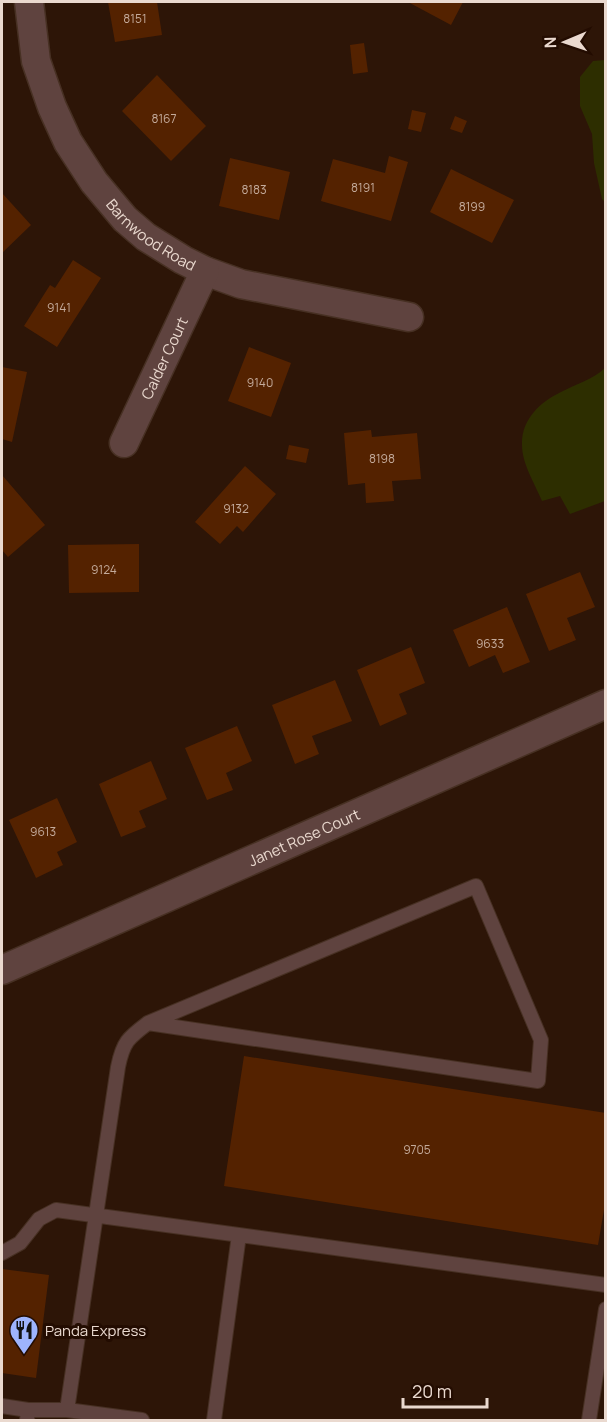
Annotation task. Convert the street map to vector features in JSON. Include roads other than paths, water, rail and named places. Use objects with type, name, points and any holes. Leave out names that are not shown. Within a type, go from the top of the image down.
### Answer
[{"type":"street","name":"Barnwood Road","points":[[29,2],[36,61],[52,107],[68,142],[94,183],[125,219],[146,237],[205,271],[241,284],[409,317]]},
{"type":"street","name":"Calder Court","points":[[124,444],[205,271]]},
{"type":"street","name":"Janet Rose Court","points":[[2,970],[606,704]]},
{"type":"lane","points":[[67,1410],[121,1054],[132,1035],[148,1023],[476,886],[541,1040],[538,1081],[148,1023]]},
{"type":"lane","points":[[2,1252],[20,1243],[39,1219],[57,1210],[606,1285]]},
{"type":"lane","points":[[214,1420],[239,1235]]},
{"type":"lane","points":[[589,1420],[606,1309]]},
{"type":"lane","points":[[2,1406],[28,1415],[67,1410],[142,1420]]},
{"type":"place","name":"Panda Express","points":[[24,1356]]}]
